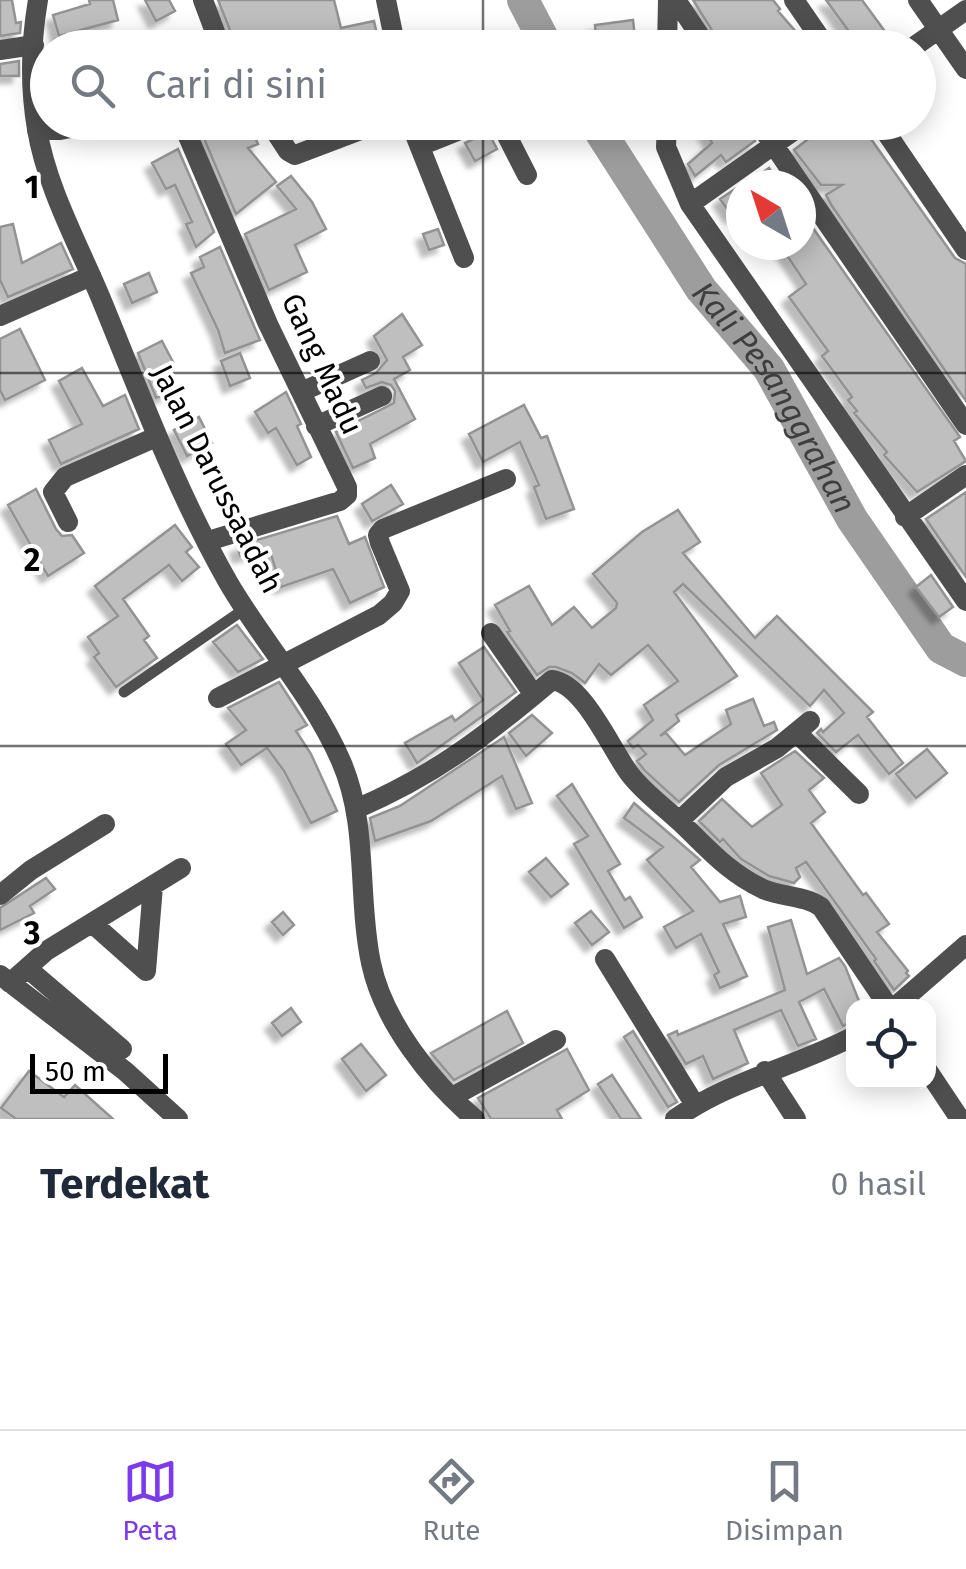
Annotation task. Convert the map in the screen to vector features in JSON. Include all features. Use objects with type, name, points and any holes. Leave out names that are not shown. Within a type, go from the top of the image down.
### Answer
[{"type":"street","name":"Jalan Darussaadah","points":[[35,30],[38,0]]},
{"type":"street","points":[[203,0],[214,30]]},
{"type":"street","points":[[386,0],[392,30]]},
{"type":"street","points":[[667,30],[668,0]]},
{"type":"street","points":[[676,0],[696,30]]},
{"type":"street","points":[[794,0],[815,30]]},
{"type":"street","points":[[918,0],[966,69]]},
{"type":"street","points":[[938,29],[966,10]]},
{"type":"street","points":[[0,50],[30,45]]},
{"type":"street","name":"Jalan Darussaadah","points":[[40,140],[156,437],[231,587],[286,664],[334,745],[350,784],[356,809],[371,966],[403,1034],[474,1119]]},
{"type":"street","name":"Gang Madu","points":[[190,140],[268,324],[348,488],[348,495],[340,501],[208,541]]},
{"type":"street","points":[[281,140],[295,155],[335,140]]},
{"type":"street","points":[[418,140],[464,258]]},
{"type":"street","points":[[420,146],[435,140]]},
{"type":"street","points":[[509,140],[526,175]]},
{"type":"street","points":[[666,140],[690,204],[966,601]]},
{"type":"street","points":[[771,140],[791,170]]},
{"type":"street","points":[[690,204],[781,140]]},
{"type":"street","points":[[890,140],[966,250]]},
{"type":"street","points":[[816,207],[966,425]]},
{"type":"street","points":[[0,316],[90,276]]},
{"type":"street","points":[[301,392],[370,361]]},
{"type":"street","points":[[316,426],[382,396]]},
{"type":"street","points":[[68,522],[52,492],[56,485],[65,477],[156,437]]},
{"type":"street","points":[[905,516],[966,474]]},
{"type":"street","points":[[218,698],[379,615],[394,603],[400,591],[380,543],[378,535],[383,529],[506,478]]},
{"type":"street","points":[[491,633],[534,695]]},
{"type":"street","points":[[356,809],[441,766],[493,731],[552,680],[560,681],[604,731],[629,773],[650,797],[733,873],[776,894],[821,907],[883,999]]},
{"type":"street","points":[[679,821],[726,778],[804,727],[859,794]]},
{"type":"street","points":[[0,895],[31,870],[105,824]]},
{"type":"street","points":[[178,1119],[125,1071],[5,979],[181,868]]},
{"type":"street","points":[[92,924],[146,971],[153,886]]},
{"type":"street","points":[[904,999],[966,946]]},
{"type":"street","points":[[605,959],[696,1105]]},
{"type":"street","points":[[27,968],[122,1049]]},
{"type":"street","points":[[452,1097],[556,1040]]},
{"type":"street","points":[[675,1119],[765,1071],[809,1058],[846,1040]]},
{"type":"street","points":[[765,1071],[796,1119]]},
{"type":"street","points":[[936,1083],[960,1119]]},
{"type":"lane","points":[[124,692],[246,608]]},
{"type":"building","points":[[0,0],[12,0],[16,23],[21,22],[20,33],[0,36]]},
{"type":"building","points":[[89,0],[113,0],[118,20],[81,30],[57,30],[53,15],[90,4]]},
{"type":"building","points":[[145,0],[169,0],[175,11],[156,21]]},
{"type":"building","points":[[218,0],[334,0],[341,28],[374,21],[376,30],[230,30]]},
{"type":"building","points":[[693,0],[773,0],[794,30],[712,30]]},
{"type":"building","points":[[826,0],[862,0],[884,30],[848,30]]},
{"type":"building","points":[[633,20],[634,30],[595,30],[595,25]]},
{"type":"building","points":[[19,61],[19,76],[0,76],[0,64]]},
{"type":"building","points":[[205,140],[256,140],[258,144],[248,148],[276,182],[236,214]]},
{"type":"building","points":[[492,140],[497,149],[475,161],[465,143]]},
{"type":"building","points":[[710,140],[755,141],[726,162],[721,155],[695,176],[688,164],[712,143]]},
{"type":"building","points":[[807,140],[872,140],[955,258],[966,264],[966,401],[832,206],[826,195],[842,185],[821,185],[816,170],[809,170],[794,150]]},
{"type":"building","points":[[178,149],[214,232],[196,247],[186,224],[192,222],[175,185],[166,189],[152,163]]},
{"type":"building","points":[[291,176],[312,202],[326,229],[295,245],[307,272],[269,290],[245,234],[296,209],[277,186]]},
{"type":"building","points":[[13,224],[22,263],[61,243],[73,269],[8,297],[0,280],[0,227]]},
{"type":"building","points":[[438,229],[444,245],[429,250],[423,234]]},
{"type":"building","points":[[816,232],[960,437],[954,441],[966,461],[917,492],[854,413],[857,411],[848,400],[852,397],[822,356],[828,351],[789,297],[806,284],[790,260],[816,260]]},
{"type":"building","points":[[220,247],[260,340],[225,353],[191,273],[204,267],[200,257]]},
{"type":"building","points":[[149,273],[157,292],[132,303],[124,284]]},
{"type":"building","points":[[402,314],[422,345],[403,357],[410,370],[394,379],[415,419],[370,444],[375,458],[353,468],[336,432],[394,403],[391,385],[382,382],[366,388],[362,380],[376,373],[387,360],[374,336]]},
{"type":"building","points":[[20,329],[45,380],[5,400],[0,390],[0,339]]},
{"type":"building","points":[[162,341],[173,362],[165,367],[174,391],[156,398],[138,353]]},
{"type":"building","points":[[240,353],[250,378],[230,386],[221,361]]},
{"type":"building","points":[[82,368],[103,406],[125,395],[139,429],[61,464],[49,440],[82,424],[59,381]]},
{"type":"building","points":[[286,392],[311,457],[297,465],[276,428],[268,433],[255,412]]},
{"type":"building","points":[[524,405],[541,438],[547,436],[574,509],[546,519],[534,487],[539,485],[520,442],[483,462],[469,434]]},
{"type":"building","points":[[199,417],[212,443],[187,456],[174,430]]},
{"type":"building","points":[[391,485],[403,504],[372,521],[362,504]]},
{"type":"building","points":[[36,489],[56,529],[62,536],[72,535],[84,553],[48,576],[8,505]]},
{"type":"building","points":[[966,492],[966,577],[926,519]]},
{"type":"building","points":[[678,510],[700,542],[683,553],[755,638],[777,616],[873,712],[867,717],[903,763],[889,774],[858,735],[836,752],[817,733],[844,713],[824,690],[810,706],[683,584],[674,592],[737,676],[676,715],[679,721],[660,736],[666,733],[685,755],[731,724],[726,710],[753,699],[764,726],[774,722],[777,730],[719,765],[679,802],[645,771],[637,761],[646,754],[628,741],[653,720],[644,705],[678,681],[648,645],[611,675],[599,664],[585,683],[556,667],[537,675],[507,632],[510,631],[495,605],[529,586],[552,625],[574,607],[592,628],[617,603],[593,574],[642,532]]},
{"type":"building","points":[[337,516],[349,544],[365,537],[384,587],[350,603],[333,569],[281,587],[269,548],[240,556],[237,546]]},
{"type":"building","points":[[175,525],[192,547],[186,552],[199,567],[182,581],[169,565],[123,599],[149,636],[144,640],[157,658],[116,687],[94,657],[99,653],[88,637],[118,616],[95,586]]},
{"type":"building","points":[[931,575],[953,607],[939,617],[916,587]]},
{"type":"building","points":[[237,625],[263,659],[238,672],[213,642]]},
{"type":"building","points":[[484,647],[516,692],[417,763],[405,743],[452,716],[455,721],[483,700],[459,663]]},
{"type":"building","points":[[279,682],[307,725],[296,731],[337,811],[311,823],[284,771],[267,748],[241,765],[226,744],[246,730],[228,708]]},
{"type":"building","points":[[532,715],[552,733],[526,756],[509,733]]},
{"type":"building","points":[[504,737],[532,803],[516,809],[502,776],[431,821],[375,841],[370,818],[400,806]]},
{"type":"building","points":[[927,749],[947,773],[916,798],[896,774]]},
{"type":"building","points":[[795,751],[824,778],[809,790],[825,812],[811,823],[889,924],[877,932],[909,976],[894,990],[806,862],[796,868],[800,877],[794,883],[769,876],[741,859],[699,821],[722,799],[752,827],[782,805],[761,773]]},
{"type":"building","points":[[572,784],[620,864],[608,871],[625,900],[630,897],[642,917],[624,928],[574,844],[588,836],[557,796]]},
{"type":"building","points":[[634,803],[700,860],[691,867],[720,902],[740,896],[746,917],[723,924],[747,976],[720,988],[714,975],[719,972],[701,934],[676,948],[664,927],[693,911],[647,860],[663,847],[624,818]]},
{"type":"building","points":[[546,858],[568,884],[551,897],[529,872]]},
{"type":"building","points":[[46,878],[55,889],[30,906],[34,913],[0,930],[0,908]]},
{"type":"building","points":[[591,911],[609,932],[592,945],[575,923]]},
{"type":"building","points":[[283,912],[294,925],[283,935],[272,922]]},
{"type":"building","points":[[791,920],[807,974],[839,958],[858,999],[846,999],[843,1026],[824,989],[799,1002],[816,1039],[798,1046],[781,1010],[734,1030],[748,1063],[713,1079],[703,1056],[686,1064],[668,1035],[677,1031],[678,1035],[785,990],[768,927]]},
{"type":"building","points":[[291,1008],[301,1022],[282,1036],[272,1023]]},
{"type":"building","points":[[507,1011],[523,1043],[454,1080],[431,1053]]},
{"type":"building","points":[[633,1031],[677,1102],[668,1107],[624,1037]]},
{"type":"building","points":[[361,1044],[386,1075],[366,1091],[342,1059]]},
{"type":"building","points":[[567,1049],[589,1090],[557,1110],[562,1119],[491,1119],[478,1098]]},
{"type":"building","points":[[29,1071],[64,1097],[75,1085],[113,1119],[16,1119],[1,1108]]},
{"type":"building","points":[[612,1075],[641,1119],[621,1119],[598,1084]]},
{"type":"waterway","name":"Kali Pesanggrahan","points":[[523,0],[539,30]]},
{"type":"waterway","name":"Kali Pesanggrahan","points":[[606,140],[701,289],[769,369],[852,519],[941,648],[966,661]]}]
